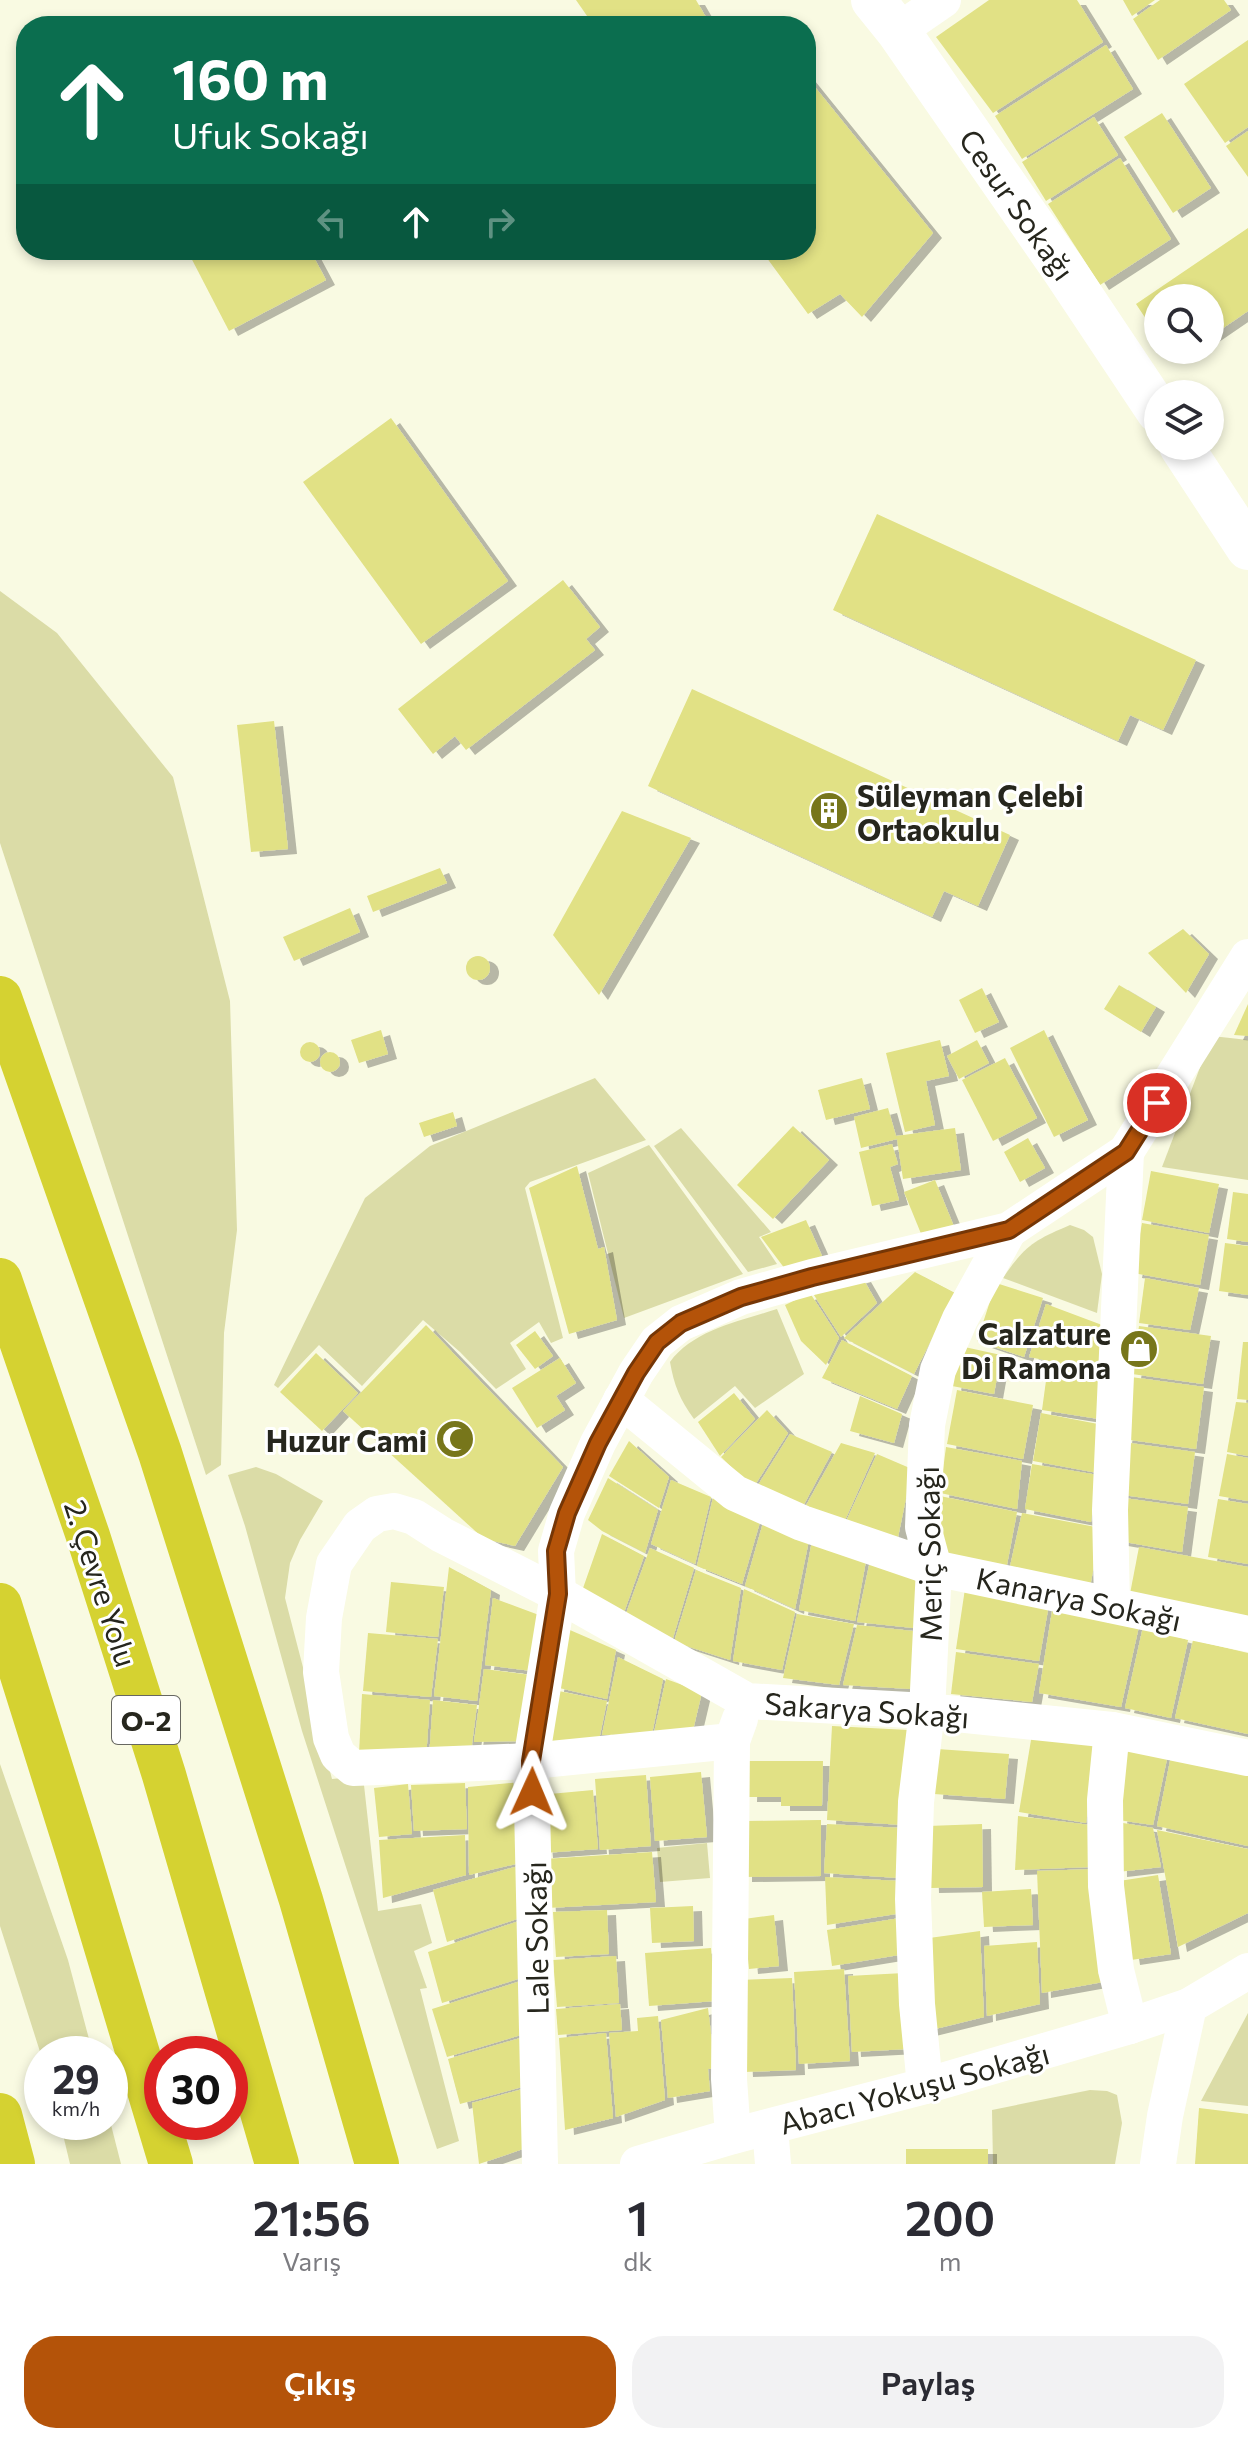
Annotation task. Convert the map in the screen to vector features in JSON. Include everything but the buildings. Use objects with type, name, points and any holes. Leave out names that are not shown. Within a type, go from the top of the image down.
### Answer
[{"type":"highway","points":[[0,998],[160,1453],[301,1900],[377,2164]]},
{"type":"highway","name":"2. Çevre Yolu","points":[[0,1280],[88,1536],[164,1775],[277,2164]]},
{"type":"highway","points":[[0,1605],[171,2164]]},
{"type":"highway","points":[[0,2115],[13,2164]]},
{"type":"street","points":[[886,16],[943,0]]},
{"type":"street","name":"Cesur Sokağı","points":[[886,16],[1144,390]]},
{"type":"street","points":[[1190,460],[1248,548]]},
{"type":"street","points":[[1009,1230],[1126,1152],[1248,957]]},
{"type":"street","points":[[1112,1605],[1110,1510],[1126,1152]]},
{"type":"street","name":"Lale Sokağı","points":[[540,2164],[531,1761],[558,1594],[556,1551],[567,1513],[598,1443],[657,1342],[681,1323],[741,1297],[1009,1230]]},
{"type":"street","name":"Meriç Sokağı","points":[[925,2086],[917,2004],[913,1899],[916,1802],[927,1711],[934,1568],[923,1527],[927,1425],[938,1370],[960,1319],[1009,1230]]},
{"type":"street","name":"Kanarya Sokağı","points":[[621,1400],[735,1493],[802,1523],[934,1568],[1248,1634]]},
{"type":"street","name":"Sakarya Sokağı","points":[[732,1741],[531,1761],[353,1768],[338,1755],[331,1738],[321,1672],[324,1618],[334,1564],[360,1526],[377,1514],[394,1511],[414,1517],[442,1535],[558,1594],[747,1701],[927,1711],[1112,1730],[1248,1758]]},
{"type":"street","points":[[733,2136],[729,2079],[732,1741],[747,1701]]},
{"type":"street","points":[[1112,1730],[1105,1800],[1106,1886],[1116,1970],[1130,2026]]},
{"type":"street","points":[[1158,2164],[1189,2006],[1248,1971]]},
{"type":"street","name":"Abacı Yokuşu Sokağı","points":[[638,2164],[925,2086],[1189,2006]]},
{"type":"street","points":[[770,2127],[773,2164]]},
{"type":"green space","points":[[0,591],[57,633],[173,777],[230,1001],[237,1230],[224,1333],[221,1465],[206,1475],[0,843]]},
{"type":"green space","points":[[1212,1036],[1248,1040],[1248,1180],[1162,1167]]},
{"type":"green space","points":[[595,1078],[646,1140],[530,1182],[525,1188],[563,1338],[551,1343],[539,1322],[510,1343],[526,1369],[496,1389],[423,1320],[362,1386],[319,1345],[278,1388],[274,1385],[365,1198],[430,1146]]},
{"type":"green space","points":[[681,1128],[771,1232],[759,1237],[777,1264],[748,1272],[654,1146]]},
{"type":"green space","points":[[649,1145],[743,1274],[624,1318],[588,1173]]},
{"type":"green space","points":[[1070,1225],[1093,1237],[1102,1274],[1097,1313],[1003,1278],[1032,1245]]},
{"type":"green space","points":[[777,1309],[804,1374],[755,1408],[735,1386],[694,1419],[678,1392],[670,1362],[704,1334]]},
{"type":"green space","points":[[256,1467],[276,1474],[323,1501],[290,1563],[285,1598],[332,1779],[363,1776],[378,1911],[421,1904],[432,1943],[414,1951],[427,1988],[420,1989],[459,2141],[437,2149],[302,1731],[228,1475]]},
{"type":"green space","points":[[0,1764],[68,1960],[88,2036],[35,2036],[0,1926]]},
{"type":"green space","points":[[707,1843],[710,1878],[660,1882],[657,1848]]},
{"type":"green space","points":[[1248,2013],[1248,2106],[1201,2101]]},
{"type":"green space","points":[[1090,2090],[1117,2095],[1122,2123],[1115,2164],[993,2164],[992,2110]]},
{"type":"green space","points":[[64,2140],[115,2140],[121,2164],[70,2164]]},
{"type":"place","name":"Süleyman Çelebi Ortaokulu","points":[[829,811]]},
{"type":"place","name":"Calzature Di Ramona","points":[[1139,1349]]},
{"type":"place","name":"Huzur Cami","points":[[455,1439]]},
{"type":"route","points":[[532,1792],[531,1761],[558,1594],[556,1551],[567,1513],[598,1443],[636,1373],[657,1342],[681,1323],[741,1297],[1009,1230],[1126,1152],[1157,1103]]}]
